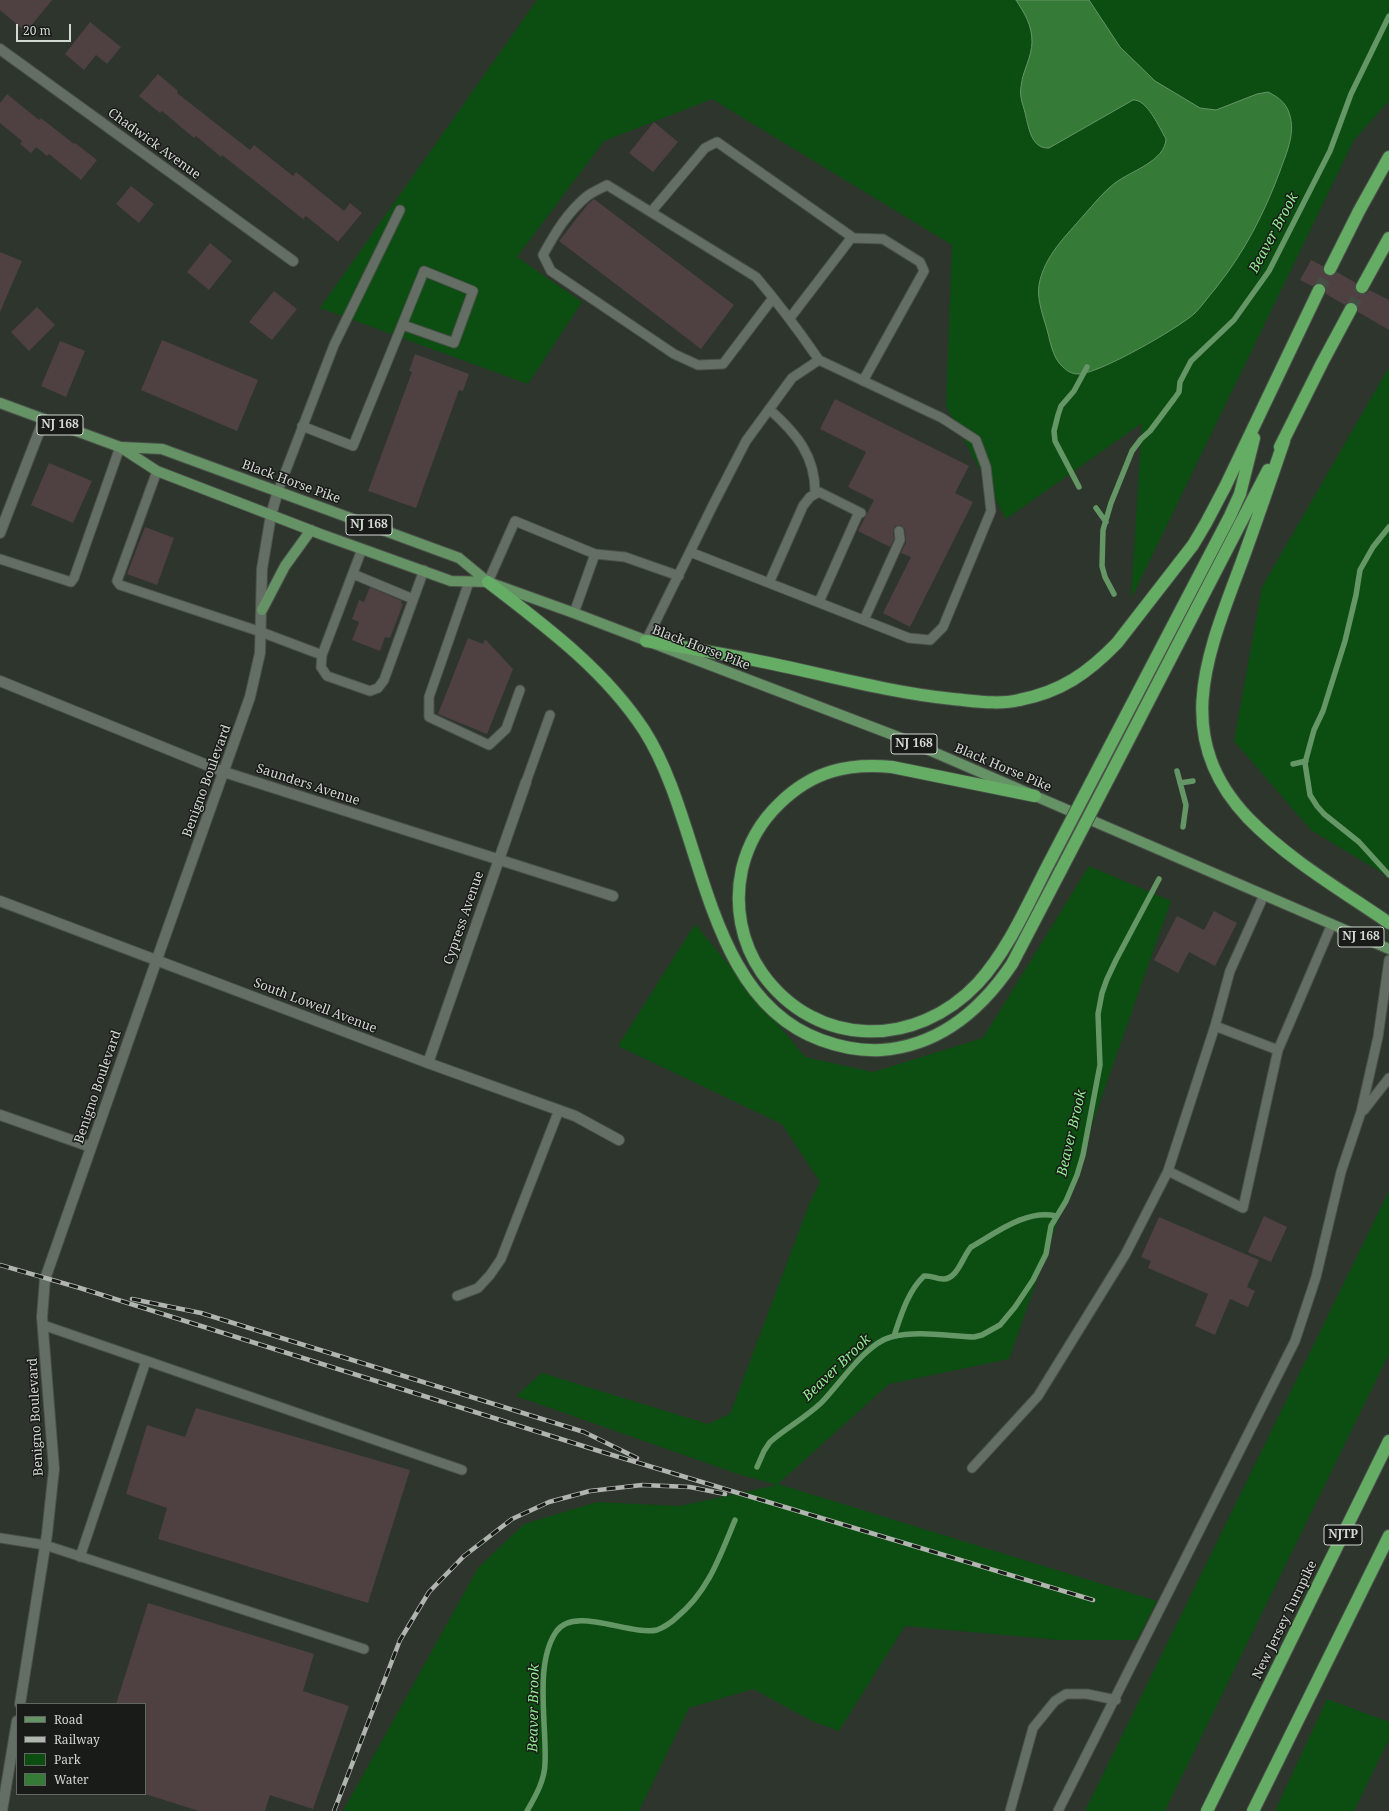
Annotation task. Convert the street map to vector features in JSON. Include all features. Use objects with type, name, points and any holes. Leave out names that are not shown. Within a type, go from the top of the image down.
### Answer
[{"type":"highway","points":[[1330,268],[1389,157]]},
{"type":"highway","points":[[1362,287],[1389,238]]},
{"type":"highway","points":[[646,641],[753,660],[856,683],[926,696],[997,702],[1018,701],[1057,689],[1074,681],[1117,643],[1193,544],[1225,487],[1319,290]]},
{"type":"highway","points":[[488,582],[562,639],[580,656],[617,694],[644,730],[662,764],[675,794],[716,919],[738,968],[746,982],[764,1003],[774,1013],[798,1030],[818,1039],[844,1047],[878,1050],[914,1044],[945,1031],[981,1003],[1012,964],[1351,309]]},
{"type":"highway","points":[[1035,796],[892,767],[868,765],[848,766],[825,773],[804,784],[772,810],[761,825],[744,863],[739,883],[741,925],[747,945],[756,965],[780,995],[792,1005],[812,1017],[838,1027],[862,1031],[891,1031],[909,1027],[946,1009],[977,984],[1002,952],[1232,511],[1240,494],[1262,407]]},
{"type":"highway","points":[[1284,441],[1210,653],[1202,695],[1202,714],[1205,738],[1214,767],[1223,785],[1248,817],[1282,849],[1389,923]]},
{"type":"highway","name":"New Jersey Turnpike","points":[[1207,1811],[1389,1441]]},
{"type":"highway","points":[[1253,1811],[1389,1536]]},
{"type":"main road","name":"Black Horse Pike","points":[[0,403],[120,447],[156,471],[362,549],[452,581],[488,582]]},
{"type":"main road","name":"Black Horse Pike","points":[[120,447],[162,449],[459,558],[488,582],[574,613],[894,736],[1389,949]]},
{"type":"main road","points":[[262,610],[285,566],[311,530]]},
{"type":"street","name":"Chadwick Avenue","points":[[0,49],[293,261]]},
{"type":"street","points":[[0,533],[44,419]]},
{"type":"street","name":"Benigno Boulevard","points":[[20,1703],[45,1545],[54,1469],[43,1325],[46,1279],[156,959],[250,697],[257,673],[261,632],[262,569],[271,515],[278,491]]},
{"type":"street","name":"Saunders Avenue","points":[[0,681],[224,772],[613,896]]},
{"type":"street","name":"Cypress Avenue","points":[[428,1063],[526,782]]},
{"type":"street","name":"South Lowell Avenue","points":[[0,901],[428,1063],[575,1116],[619,1140]]},
{"type":"street","points":[[0,1116],[91,1147]]},
{"type":"street","points":[[2,1811],[16,1727]]},
{"type":"lane","points":[[651,212],[705,148],[717,142],[851,238],[883,239],[920,262],[924,271],[863,381]]},
{"type":"lane","points":[[690,552],[909,638],[930,640],[943,627],[991,511],[986,467],[976,440],[942,418],[819,360],[790,318],[774,298],[756,277],[607,185],[586,196],[568,215],[553,236],[543,255],[551,272],[674,354],[698,365],[723,364],[774,298]]},
{"type":"lane","points":[[278,491],[334,345],[400,210]]},
{"type":"lane","points":[[790,318],[851,238]]},
{"type":"lane","points":[[302,426],[353,446],[424,271],[473,291],[454,344],[403,325]]},
{"type":"lane","points":[[646,641],[746,441],[792,378],[819,360]]},
{"type":"lane","points":[[769,409],[790,428],[809,455],[815,482],[815,494]]},
{"type":"lane","points":[[0,559],[71,582],[74,578],[120,447]]},
{"type":"lane","points":[[156,471],[118,581],[120,585],[261,632],[322,655]]},
{"type":"lane","points":[[769,583],[803,506],[810,497],[819,492],[860,513],[819,602]]},
{"type":"lane","points":[[488,582],[515,521],[596,554],[625,557],[679,576]]},
{"type":"lane","points":[[864,620],[900,540],[899,531]]},
{"type":"lane","points":[[362,549],[322,655],[321,667],[327,676],[370,691],[378,688],[384,680],[424,570]]},
{"type":"lane","points":[[574,613],[596,554]]},
{"type":"lane","points":[[353,574],[413,599]]},
{"type":"lane","points":[[469,582],[429,698],[429,717],[489,745],[506,729],[520,690]]},
{"type":"lane","points":[[526,782],[550,715]]},
{"type":"lane","points":[[972,1468],[1038,1396],[1125,1255],[1168,1171],[1215,1026],[1230,971],[1264,895]]},
{"type":"lane","points":[[1168,1171],[1243,1208],[1278,1050],[1332,924]]},
{"type":"lane","points":[[1058,1811],[1116,1700],[1295,1341],[1316,1277],[1341,1172],[1361,1112],[1378,1037],[1389,960]]},
{"type":"lane","points":[[1215,1026],[1278,1050]]},
{"type":"lane","points":[[1361,1112],[1389,1078]]},
{"type":"lane","points":[[457,1296],[478,1288],[490,1275],[501,1259],[559,1110]]},
{"type":"lane","points":[[43,1325],[462,1470]]},
{"type":"lane","points":[[80,1557],[146,1361]]},
{"type":"lane","points":[[0,1538],[45,1545],[364,1649]]},
{"type":"lane","points":[[1010,1811],[1033,1728],[1055,1701],[1066,1694],[1087,1694],[1116,1700]]},
{"type":"green space","points":[[537,0],[1389,0],[1389,101],[1354,140],[1131,599],[1142,423],[1006,519],[946,406],[952,245],[712,99],[604,141],[517,257],[582,302],[528,384],[320,308]]},
{"type":"green space","points":[[1389,367],[1389,877],[1311,830],[1234,741],[1262,587]]},
{"type":"green space","points":[[1089,866],[1171,901],[1009,1359],[889,1384],[778,1484],[1157,1601],[1137,1640],[1059,1640],[905,1626],[839,1731],[812,1721],[753,1689],[689,1708],[639,1811],[343,1811],[478,1568],[524,1524],[597,1502],[680,1506],[777,1485],[735,1473],[516,1396],[542,1373],[708,1424],[730,1414],[810,1202],[820,1182],[782,1124],[618,1046],[695,924],[805,1057],[873,1072],[983,1038]]},
{"type":"green space","points":[[1389,1191],[1389,1354],[1165,1811],[1085,1811]]},
{"type":"green space","points":[[1327,1699],[1389,1722],[1389,1739],[1354,1811],[1275,1811]]},
{"type":"water","points":[[1016,0],[1089,0],[1120,47],[1155,81],[1200,108],[1216,110],[1257,94],[1268,92],[1282,101],[1291,118],[1292,126],[1290,141],[1267,203],[1244,247],[1215,289],[1195,313],[1173,329],[1138,350],[1119,359],[1102,367],[1078,374],[1070,372],[1059,363],[1054,354],[1039,300],[1039,285],[1042,275],[1057,247],[1106,190],[1154,159],[1164,147],[1166,139],[1148,109],[1138,101],[1133,100],[1049,148],[1043,147],[1035,142],[1030,132],[1021,98],[1023,76],[1032,48],[1032,36],[1027,20]]},
{"type":"building","points":[[0,0],[52,0],[26,32],[0,10]]},
{"type":"building","points":[[90,22],[121,47],[107,64],[96,55],[84,70],[65,54]]},
{"type":"building","points":[[158,74],[178,91],[177,93],[250,150],[254,145],[293,176],[296,172],[344,211],[350,203],[362,213],[338,242],[306,216],[303,219],[222,155],[221,157],[196,136],[194,138],[162,111],[160,113],[139,96]]},
{"type":"building","points":[[7,94],[39,120],[41,118],[97,160],[81,180],[49,154],[47,156],[36,147],[31,153],[20,144],[22,141],[0,123],[0,103]]},
{"type":"building","points":[[654,122],[678,142],[653,172],[629,153]]},
{"type":"building","points":[[131,186],[154,204],[139,223],[116,204]]},
{"type":"building","points":[[594,199],[734,305],[701,349],[559,241],[588,204]]},
{"type":"building","points":[[210,243],[232,261],[209,290],[187,272]]},
{"type":"building","points":[[0,252],[22,261],[0,312]]},
{"type":"building","points":[[1311,260],[1323,266],[1323,270],[1326,275],[1331,276],[1337,272],[1356,283],[1355,288],[1359,294],[1366,294],[1369,290],[1389,300],[1389,330],[1358,312],[1358,308],[1355,303],[1350,302],[1345,305],[1326,294],[1326,289],[1323,283],[1318,283],[1312,286],[1300,280]]},
{"type":"building","points":[[274,291],[297,309],[272,340],[249,322]]},
{"type":"building","points":[[37,307],[55,325],[29,351],[11,332]]},
{"type":"building","points":[[162,340],[258,380],[237,431],[141,390]]},
{"type":"building","points":[[60,341],[85,351],[66,397],[41,386]]},
{"type":"building","points":[[415,354],[469,374],[463,391],[459,390],[416,508],[368,491],[412,372],[409,371]]},
{"type":"building","points":[[835,399],[969,466],[955,493],[973,502],[910,627],[883,613],[911,557],[901,553],[906,542],[905,530],[901,525],[895,526],[893,531],[894,539],[890,547],[858,531],[874,500],[848,487],[866,452],[820,429]]},
{"type":"building","points":[[49,463],[92,481],[73,523],[31,505]]},
{"type":"building","points":[[145,527],[174,538],[157,585],[127,574]]},
{"type":"building","points":[[370,587],[402,601],[401,603],[403,604],[390,638],[385,637],[380,651],[352,640],[359,622],[352,619],[359,600],[364,602]]},
{"type":"building","points":[[468,638],[483,644],[485,639],[513,669],[487,734],[438,714]]},
{"type":"building","points":[[1214,911],[1237,923],[1215,966],[1189,952],[1178,973],[1154,960],[1177,916],[1204,930]]},
{"type":"building","points":[[1264,1216],[1287,1227],[1271,1262],[1248,1252]]},
{"type":"building","points":[[1159,1217],[1259,1260],[1247,1287],[1255,1291],[1248,1307],[1230,1299],[1215,1335],[1195,1326],[1208,1294],[1148,1268],[1151,1261],[1141,1257]]},
{"type":"building","points":[[196,1408],[410,1470],[368,1603],[158,1539],[167,1508],[126,1494],[147,1425],[185,1437]]},
{"type":"building","points":[[148,1603],[314,1654],[303,1691],[349,1706],[313,1809],[270,1795],[265,1811],[199,1811],[146,1794],[146,1703],[116,1703]]},
{"type":"waterway","name":"Beaver Brook","points":[[1114,594],[1105,577],[1102,566],[1103,530],[1111,503],[1132,451],[1141,439],[1150,431],[1179,392],[1180,382],[1191,361],[1234,320],[1269,271],[1330,151],[1351,94],[1389,16]]},
{"type":"waterway","points":[[1079,487],[1055,441],[1054,431],[1061,406],[1074,391],[1087,367]]},
{"type":"waterway","points":[[1096,508],[1106,522]]},
{"type":"waterway","points":[[1389,527],[1373,547],[1360,570],[1356,595],[1345,641],[1323,711],[1314,730],[1305,763],[1310,795],[1317,806],[1324,814],[1359,842],[1389,875]]},
{"type":"waterway","points":[[1293,764],[1306,761]]},
{"type":"waterway","name":"Beaver Brook","points":[[1177,771],[1186,805],[1183,827]]},
{"type":"waterway","points":[[1180,783],[1193,781]]},
{"type":"waterway","name":"Beaver Brook","points":[[757,1467],[770,1442],[821,1403],[862,1356],[881,1341],[891,1337],[912,1334],[974,1337],[982,1335],[1000,1325],[1015,1307],[1033,1280],[1046,1254],[1051,1226],[1066,1201],[1077,1175],[1083,1155],[1100,1065],[1098,1014],[1102,993],[1116,960],[1159,879]]},
{"type":"waterway","points":[[894,1336],[909,1296],[924,1276],[940,1279],[948,1278],[956,1272],[971,1247],[1001,1229],[1023,1219],[1034,1216],[1056,1216]]},
{"type":"waterway","name":"Beaver Brook","points":[[527,1811],[539,1788],[545,1769],[543,1678],[549,1645],[556,1632],[564,1624],[575,1621],[603,1623],[645,1631],[657,1630],[667,1625],[688,1607],[705,1585],[712,1573],[735,1520]]},
{"type":"tunnel","points":[[1319,290],[1330,269]]},
{"type":"tunnel","points":[[1351,309],[1362,287]]},
{"type":"railway","points":[[0,1265],[80,1288],[599,1451],[1093,1600]]},
{"type":"railway","points":[[132,1299],[201,1313],[584,1432],[637,1458]]},
{"type":"railway","points":[[334,1811],[400,1640],[429,1592],[464,1556],[512,1519],[549,1502],[590,1491],[642,1485],[690,1487],[725,1494]]}]
